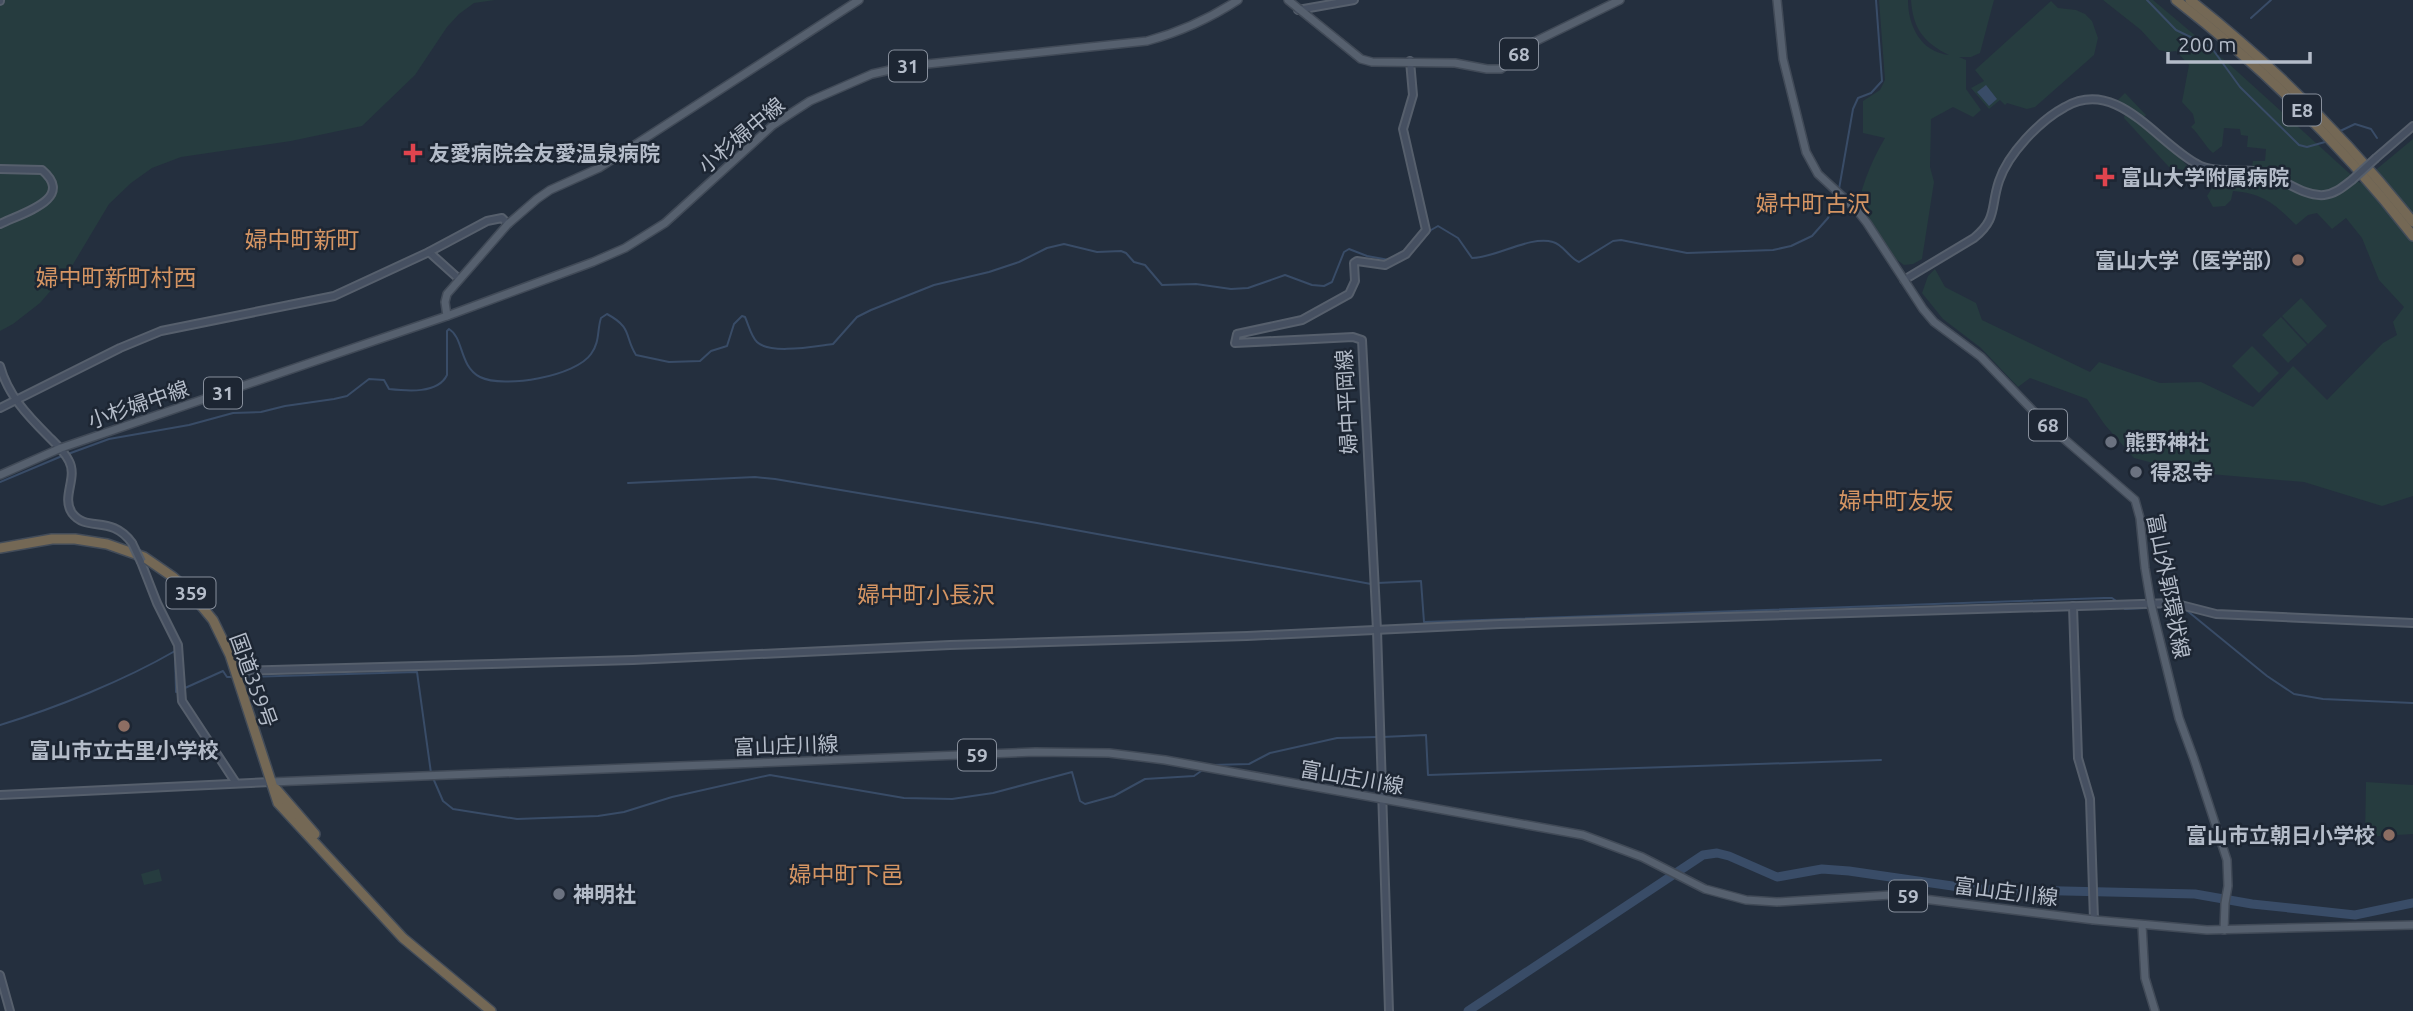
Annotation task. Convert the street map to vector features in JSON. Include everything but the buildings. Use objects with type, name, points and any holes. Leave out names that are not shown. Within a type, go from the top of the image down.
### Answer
[{"type":"highway","name":"E8","points":[[2176,0],[2228,42],[2296,104],[2353,163],[2413,236]]},
{"type":"highway","name":"E8","points":[[2190,0],[2260,58],[2310,106],[2413,222]]},
{"type":"highway","name":"国道359号","points":[[0,548],[52,539],[107,544],[144,557],[173,576],[203,607],[221,635],[278,803],[403,938],[491,1011]]},
{"type":"highway","name":"国道359号","points":[[271,782],[407,934],[500,1011]]},
{"type":"main road","name":"小杉婦中線","points":[[447,316],[447,294],[459,279],[508,224],[550,190],[599,168],[859,0]]},
{"type":"main road","name":"小杉婦中線","points":[[0,475],[61,448],[447,316],[593,262],[632,244],[665,223],[773,125],[810,101],[873,74],[908,65],[1147,41],[1174,34],[1204,21],[1238,0]]},
{"type":"main road","name":"68","points":[[1287,0],[1361,60],[1455,62],[1487,69],[1501,69],[1532,43],[1620,0]]},
{"type":"main road","name":"富山外郭環状線","points":[[1777,0],[1783,59],[1806,152],[1812,166],[1867,223],[1923,310],[1934,322],[1981,357],[2040,419],[2135,500],[2140,517],[2144,568],[2151,604],[2182,729],[2227,860],[2228,886],[2224,930]]},
{"type":"main road","name":"富山庄川線","points":[[271,782],[1035,752],[1095,753],[1164,760],[1381,801],[1583,835],[1642,857],[1718,894],[1746,900],[1777,902],[1878,894],[2142,925],[2224,930],[2413,925]]},
{"type":"main road","points":[[2142,925],[2145,978],[2155,1011]]},
{"type":"street","points":[[1298,10],[1354,0]]},
{"type":"street","name":"婦中平岡線","points":[[1389,1011],[1377,629],[1362,340],[1353,337],[1236,343],[1236,336],[1302,320],[1349,294],[1355,281],[1354,263],[1357,261],[1384,265],[1406,254],[1426,230],[1403,129],[1413,96],[1410,61]]},
{"type":"street","points":[[1904,280],[1984,229],[1989,223],[1999,181],[2010,157],[2063,107],[2085,99],[2104,100],[2123,107],[2203,167],[2261,172],[2313,194],[2322,195],[2342,188],[2413,126]]},
{"type":"street","points":[[0,169],[42,170],[48,174],[54,191],[48,200],[0,224]]},
{"type":"street","points":[[0,408],[120,348],[161,331],[334,296],[497,217],[508,224]]},
{"type":"street","points":[[429,252],[459,279]]},
{"type":"street","points":[[0,366],[15,400],[61,448],[73,471],[68,496],[72,513],[85,523],[117,528],[124,532],[132,543],[178,645],[182,701],[236,783]]},
{"type":"street","points":[[235,671],[633,660],[1377,629],[2151,604],[2183,604],[2216,614],[2413,623]]},
{"type":"street","points":[[2073,606],[2078,758],[2090,799],[2094,920]]},
{"type":"street","points":[[0,794],[271,782]]},
{"type":"street","points":[[0,975],[10,1011]]},
{"type":"green space","points":[[0,0],[495,0],[474,3],[459,14],[447,27],[415,75],[362,126],[291,141],[181,157],[152,168],[109,204],[72,266],[40,303],[0,331]]},
{"type":"green space","points":[[1879,0],[1908,0],[1910,19],[1918,36],[1931,49],[1949,55],[1933,46],[1922,34],[1914,20],[1911,0],[1994,0],[1980,53],[1971,57],[1959,57],[1966,60],[1966,89],[1981,110],[1973,117],[1953,107],[1931,119],[1930,167],[1934,182],[1922,259],[1913,264],[1904,265],[1893,257],[1858,205],[1869,170],[1885,138],[1863,133],[1863,101],[1880,90],[1885,80]]},
{"type":"green space","points":[[2103,0],[2153,0],[2229,64],[2360,183],[2413,139],[2413,496],[2382,506],[2304,482],[2187,472],[2134,458],[2105,425],[2087,399],[2030,378],[2018,387],[1981,348],[1943,319],[1922,293],[1928,276],[1935,269],[1945,287],[1976,303],[1982,320],[2090,372],[2099,362],[2160,383],[2201,382],[2253,407],[2293,366],[2327,400],[2383,343],[2397,335],[2393,322],[2404,307],[2379,280],[2362,238],[2346,218],[2332,229],[2317,213],[2308,215],[2296,225],[2261,197],[2233,191],[2231,200],[2225,206],[2213,207],[2207,196],[2221,174],[2251,173],[2253,161],[2265,161],[2266,149],[2247,147],[2248,136],[2241,135],[2240,129],[2224,128],[2222,146],[2213,153],[2191,127],[2195,123],[2193,114],[2182,102],[2189,65],[2176,51],[2159,50],[2141,30]]},
{"type":"green space","points":[[2051,1],[2058,8],[2085,14],[2092,21],[2098,38],[2094,55],[2035,107],[2027,109],[2007,103],[2005,105],[2000,100],[1989,109],[1971,88],[1984,81],[1975,70]]},
{"type":"green space","points":[[2125,93],[2146,115],[2143,118],[2118,100]]},
{"type":"green space","points":[[2125,113],[2176,154],[2193,172],[2169,167],[2124,118]]},
{"type":"green space","points":[[2301,298],[2327,326],[2308,344],[2282,316]]},
{"type":"green space","points":[[2281,317],[2307,345],[2288,363],[2262,335]]},
{"type":"green space","points":[[2252,346],[2279,373],[2259,393],[2232,366]]},
{"type":"green space","points":[[2366,782],[2413,785],[2413,834],[2365,837]]},
{"type":"green space","points":[[159,869],[162,881],[144,885],[141,874]]},
{"type":"water","points":[[1986,85],[1997,99],[1989,106],[1977,92]]},
{"type":"waterway","points":[[1839,189],[1853,109],[1858,98],[1871,93],[1882,81],[1876,0]]},
{"type":"waterway","points":[[2147,0],[2176,30],[2211,47],[2240,87],[2299,145],[2307,147],[2325,142]]},
{"type":"waterway","points":[[2251,18],[2271,0]]},
{"type":"waterway","points":[[2338,132],[2355,124],[2371,129],[2377,138]]},
{"type":"waterway","points":[[1415,248],[1438,226],[1458,238],[1472,258],[1544,241],[1557,244],[1579,262],[1613,241],[1621,240],[1687,253],[1773,250],[1791,246],[1812,236],[1828,218],[1838,194]]},
{"type":"waterway","points":[[68,454],[109,439],[189,425],[233,413],[261,412],[347,396],[369,379],[384,380],[389,389],[429,388],[443,381],[447,375],[449,329],[454,333],[468,366],[480,377],[505,382],[522,381],[556,374],[583,362],[594,350],[601,318],[607,314],[624,328],[636,355],[669,362],[700,361],[711,351],[727,346],[734,324],[742,316],[745,317],[755,340],[763,346],[794,349],[833,344],[857,317],[871,310],[934,285],[989,272],[1019,262],[1047,248],[1064,244],[1097,252],[1126,253],[1134,262],[1145,265],[1162,285],[1196,284],[1231,289],[1248,288],[1285,275],[1312,285],[1324,286],[1332,282],[1344,252],[1349,249],[1389,260]]},
{"type":"waterway","points":[[0,482],[62,456]]},
{"type":"waterway","points":[[628,483],[755,477],[775,479],[1037,523],[1371,584]]},
{"type":"waterway","points":[[1377,583],[1421,581],[1424,622],[2104,598],[2112,598],[2119,603]]},
{"type":"waterway","points":[[2123,607],[2148,608]]},
{"type":"waterway","points":[[2154,607],[2180,608]]},
{"type":"waterway","points":[[2185,609],[2267,676],[2294,694],[2323,699],[2413,703]]},
{"type":"waterway","points":[[0,725],[90,692],[175,651],[176,692],[223,671],[227,677],[232,677]]},
{"type":"waterway","points":[[242,677],[417,672],[431,773]]},
{"type":"waterway","points":[[1382,737],[1426,735],[1428,775],[1881,760]]},
{"type":"waterway","points":[[1212,765],[1249,764],[1270,753],[1337,738],[1377,737]]},
{"type":"waterway","points":[[433,778],[443,801],[453,809],[517,819],[598,816],[624,812],[672,797],[770,775],[904,798],[952,799],[993,793],[1072,772],[1080,801],[1085,804],[1114,796],[1145,779],[1194,776],[1204,769]]},
{"type":"waterway","points":[[1468,1011],[1703,855],[1717,853],[1777,877],[1822,869],[1973,889],[2195,894],[2252,904],[2355,915],[2413,903]]},
{"type":"place","name":"友愛病院会友愛温泉病院","points":[[413,153]]},
{"type":"place","name":"富山大学附属病院","points":[[2105,177]]},
{"type":"place","name":"富山大学（医学部）","points":[[2298,260]]},
{"type":"place","name":"熊野神社","points":[[2111,442]]},
{"type":"place","name":"得忍寺","points":[[2136,472]]},
{"type":"place","name":"富山市立古里小学校","points":[[124,726]]},
{"type":"place","name":"富山市立朝日小学校","points":[[2389,835]]},
{"type":"place","name":"神明社","points":[[559,894]]},
{"type":"district","name":"婦中町古沢","points":[[1813,203]]},
{"type":"district","name":"婦中町新町","points":[[302,239]]},
{"type":"district","name":"婦中町新町村西","points":[[116,277]]},
{"type":"district","name":"婦中町友坂","points":[[1896,500]]},
{"type":"district","name":"婦中町小長沢","points":[[926,594]]},
{"type":"district","name":"婦中町下邑","points":[[846,874]]}]
